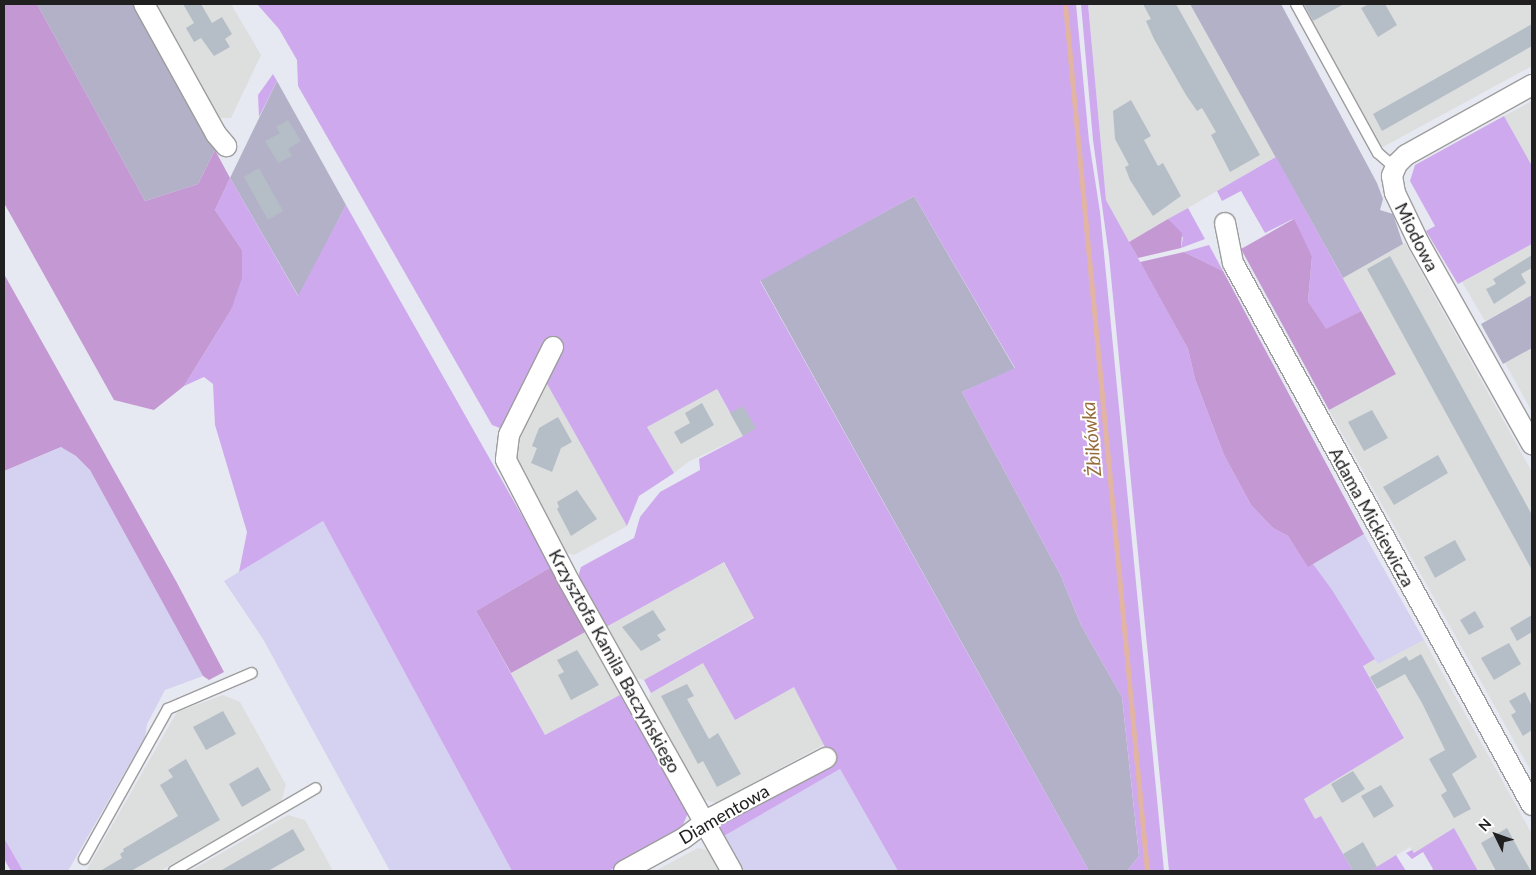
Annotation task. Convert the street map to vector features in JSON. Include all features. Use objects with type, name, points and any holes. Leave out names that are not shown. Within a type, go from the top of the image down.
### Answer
[{"type":"street","points":[[144,4],[216,134],[226,146]]},
{"type":"street","points":[[1394,168],[1406,155],[1532,85]]},
{"type":"street","name":"Miodowa","points":[[1394,168],[1393,188],[1419,243],[1532,444]]},
{"type":"street","name":"Adama Mickiewicza","points":[[1226,223],[1233,263],[1532,806]]},
{"type":"street","name":"Krzysztofa Kamila Baczyńskiego","points":[[553,347],[505,448],[506,460],[515,480],[732,871]]},
{"type":"street","name":"Diamentowa","points":[[624,871],[704,823],[826,758]]},
{"type":"lane","points":[[1296,4],[1378,153],[1394,168]]},
{"type":"lane","points":[[84,860],[168,709],[252,673]]},
{"type":"lane","points":[[174,871],[316,788]]},
{"type":"shaded area","points":[[4,4],[37,4],[145,201],[198,184],[215,150],[230,178],[215,210],[242,250],[242,278],[231,310],[184,386],[154,410],[114,400],[4,203]]},
{"type":"shaded area","points":[[37,4],[133,4],[215,150],[198,184],[145,201]]},
{"type":"shaded area","points":[[156,4],[231,4],[261,55],[231,118],[220,118]]},
{"type":"shaded area","points":[[257,4],[1076,4],[1089,141],[1100,212],[1164,871],[1127,871],[1139,856],[1122,697],[1081,625],[1061,576],[962,392],[1015,368],[914,196],[760,281],[1089,871],[898,871],[840,769],[724,836],[717,824],[827,751],[794,687],[735,720],[703,663],[651,693],[644,680],[754,618],[724,562],[606,627],[578,577],[581,567],[634,538],[640,517],[660,492],[700,470],[699,459],[743,436],[717,389],[647,427],[674,473],[639,496],[627,526],[546,382],[505,430],[492,425],[298,86],[297,60],[279,29]]},
{"type":"shaded area","points":[[1081,4],[1088,4],[1106,200],[1188,349],[1195,379],[1224,455],[1251,505],[1273,528],[1288,536],[1308,566],[1313,564],[1332,590],[1375,659],[1363,666],[1404,738],[1304,799],[1315,819],[1321,816],[1353,871],[1169,871],[1109,256],[1093,140]]},
{"type":"shaded area","points":[[1088,4],[1190,4],[1276,157],[1129,242],[1106,200]]},
{"type":"shaded area","points":[[1190,4],[1281,4],[1377,183],[1383,199],[1380,210],[1393,214],[1403,244],[1343,278]]},
{"type":"shaded area","points":[[1303,4],[1532,4],[1532,66],[1381,148]]},
{"type":"shaded area","points":[[273,74],[277,81],[259,117],[258,95]]},
{"type":"shaded area","points":[[277,81],[346,205],[299,297],[230,178]]},
{"type":"shaded area","points":[[1532,101],[1532,166],[1504,116]]},
{"type":"shaded area","points":[[1504,116],[1532,166],[1532,244],[1458,284],[1426,231],[1435,226],[1410,181],[1415,165]]},
{"type":"shaded area","points":[[1276,157],[1361,311],[1326,330],[1308,301],[1312,256],[1293,219],[1265,233],[1241,191],[1222,201],[1217,191]]},
{"type":"shaded area","points":[[230,178],[298,296],[346,205],[551,567],[476,611],[545,735],[620,695],[688,813],[680,832],[609,871],[512,871],[323,521],[239,572],[247,532],[215,425],[213,384],[204,377],[184,386],[231,310],[242,250],[215,210]]},
{"type":"shaded area","points":[[914,196],[1015,369],[962,392],[1061,576],[1081,625],[1122,697],[1139,856],[1127,871],[1089,871],[760,280]]},
{"type":"shaded area","points":[[1188,208],[1205,239],[1181,248],[1183,238],[1168,219]]},
{"type":"shaded area","points":[[1168,219],[1182,233],[1181,248],[1138,258],[1129,242]]},
{"type":"shaded area","points":[[1294,219],[1312,256],[1308,301],[1326,329],[1361,311],[1396,374],[1329,410],[1241,249]]},
{"type":"shaded area","points":[[1405,243],[1532,472],[1532,773],[1329,410],[1396,374],[1343,278]]},
{"type":"shaded area","points":[[1532,244],[1532,295],[1485,321],[1462,282]]},
{"type":"shaded area","points":[[1209,245],[1223,271],[1184,252]]},
{"type":"shaded area","points":[[1184,252],[1223,271],[1364,534],[1308,567],[1288,536],[1273,528],[1251,505],[1224,455],[1195,379],[1188,349],[1140,262]]},
{"type":"shaded area","points":[[4,274],[176,581],[224,672],[209,680],[203,676],[90,470],[76,456],[61,447],[4,471]]},
{"type":"shaded area","points":[[1532,295],[1532,348],[1503,364],[1481,324]]},
{"type":"shaded area","points":[[1532,348],[1532,412],[1505,363]]},
{"type":"shaded area","points":[[546,382],[627,526],[574,555],[564,552],[515,465],[515,443]]},
{"type":"shaded area","points":[[716,388],[743,436],[688,462],[674,473],[647,427]]},
{"type":"shaded area","points":[[62,447],[76,456],[90,470],[203,676],[165,690],[147,724],[145,737],[68,871],[23,871],[4,838],[4,471]]},
{"type":"shaded area","points":[[323,521],[512,871],[390,871],[263,639],[224,581]]},
{"type":"shaded area","points":[[1364,534],[1424,640],[1378,664],[1313,564]]},
{"type":"shaded area","points":[[723,562],[754,617],[644,680],[633,677],[606,627]]},
{"type":"shaded area","points":[[551,567],[587,631],[511,673],[476,611]]},
{"type":"shaded area","points":[[587,631],[620,695],[545,735],[511,673]]},
{"type":"shaded area","points":[[1424,640],[1532,834],[1532,871],[1478,871],[1463,845],[1414,853],[1410,847],[1370,871],[1353,871],[1321,816],[1315,819],[1304,799],[1404,738],[1363,665],[1375,659],[1378,664]]},
{"type":"shaded area","points":[[703,663],[794,687],[825,744],[716,803],[701,799],[648,704],[651,693]]},
{"type":"shaded area","points":[[223,695],[240,702],[286,785],[281,802],[160,871],[86,871],[177,712]]},
{"type":"shaded area","points":[[840,769],[898,871],[744,871],[724,836]]},
{"type":"shaded area","points":[[288,815],[305,820],[333,871],[190,871]]},
{"type":"shaded area","points":[[1454,828],[1478,871],[1431,871],[1433,869],[1423,852],[1412,859],[1406,853],[1412,850],[1414,853]]},
{"type":"shaded area","points":[[4,838],[23,871],[11,871],[4,859]]},
{"type":"shaded area","points":[[698,848],[707,850],[719,871],[655,871]]},
{"type":"shaded area","points":[[1396,855],[1406,871],[1370,871]]},
{"type":"building","points":[[183,4],[201,4],[212,23],[222,17],[232,34],[225,39],[230,47],[214,56],[201,38],[194,42],[186,28],[194,23]]},
{"type":"building","points":[[1143,4],[1176,4],[1260,155],[1230,172],[1211,135],[1216,132],[1202,108],[1197,111],[1186,95],[1154,39],[1146,21],[1151,19]]},
{"type":"building","points":[[1304,4],[1344,4],[1313,21]]},
{"type":"building","points":[[1369,4],[1385,4],[1397,25],[1378,37],[1361,8]]},
{"type":"building","points":[[1532,24],[1532,46],[1382,131],[1373,114]]},
{"type":"building","points":[[1131,100],[1151,136],[1144,140],[1158,166],[1163,163],[1181,196],[1153,216],[1130,180],[1125,167],[1129,165],[1115,139],[1113,111]]},
{"type":"building","points":[[288,120],[301,141],[288,149],[292,156],[278,163],[265,141],[280,133],[276,127]]},
{"type":"building","points":[[259,168],[283,211],[268,220],[244,177]]},
{"type":"building","points":[[1532,255],[1532,268],[1521,274],[1526,283],[1494,304],[1486,289],[1496,284],[1493,279]]},
{"type":"building","points":[[1390,256],[1532,515],[1532,570],[1367,269]]},
{"type":"building","points":[[702,403],[714,425],[681,444],[674,432],[690,423],[685,413]]},
{"type":"building","points":[[743,406],[756,428],[743,436],[730,413]]},
{"type":"building","points":[[1372,410],[1388,438],[1364,451],[1348,422]]},
{"type":"building","points":[[558,417],[572,442],[561,448],[552,472],[531,463],[537,448],[532,446],[539,428]]},
{"type":"building","points":[[1438,455],[1448,473],[1394,505],[1383,487]]},
{"type":"building","points":[[577,490],[597,519],[571,536],[557,509],[559,507],[557,502]]},
{"type":"building","points":[[1455,540],[1466,560],[1435,578],[1424,557]]},
{"type":"building","points":[[653,610],[666,630],[657,635],[661,640],[641,651],[622,627]]},
{"type":"building","points":[[1475,611],[1484,627],[1469,635],[1460,620]]},
{"type":"building","points":[[1532,615],[1532,632],[1517,641],[1510,628]]},
{"type":"building","points":[[1509,643],[1521,664],[1494,680],[1481,658]]},
{"type":"building","points":[[577,650],[599,685],[571,700],[558,675],[564,672],[557,660]]},
{"type":"building","points":[[1421,654],[1477,757],[1452,774],[1471,809],[1454,818],[1441,795],[1447,791],[1429,759],[1445,750],[1422,703],[1405,674],[1377,689],[1370,677],[1406,656],[1409,661]]},
{"type":"building","points":[[687,684],[694,696],[687,699],[709,739],[718,733],[741,774],[717,787],[703,761],[698,764],[661,696]]},
{"type":"building","points":[[1525,692],[1532,706],[1532,730],[1523,736],[1511,715],[1516,712],[1509,701]]},
{"type":"building","points":[[223,711],[236,734],[206,750],[193,727]]},
{"type":"building","points":[[186,759],[220,820],[131,871],[100,871],[122,858],[120,854],[124,851],[123,849],[178,816],[160,785],[173,777],[168,770]]},
{"type":"building","points":[[258,767],[271,790],[242,807],[229,784]]},
{"type":"building","points":[[1353,771],[1365,789],[1342,803],[1331,784]]},
{"type":"building","points":[[1381,785],[1394,806],[1374,818],[1361,796]]},
{"type":"building","points":[[1507,828],[1531,871],[1496,871],[1481,843]]},
{"type":"building","points":[[293,829],[305,850],[268,871],[220,871]]},
{"type":"building","points":[[1363,842],[1377,867],[1370,871],[1353,871],[1343,854]]},
{"type":"waterway","name":"Żbikówka","points":[[1065,4],[1147,871]]}]
